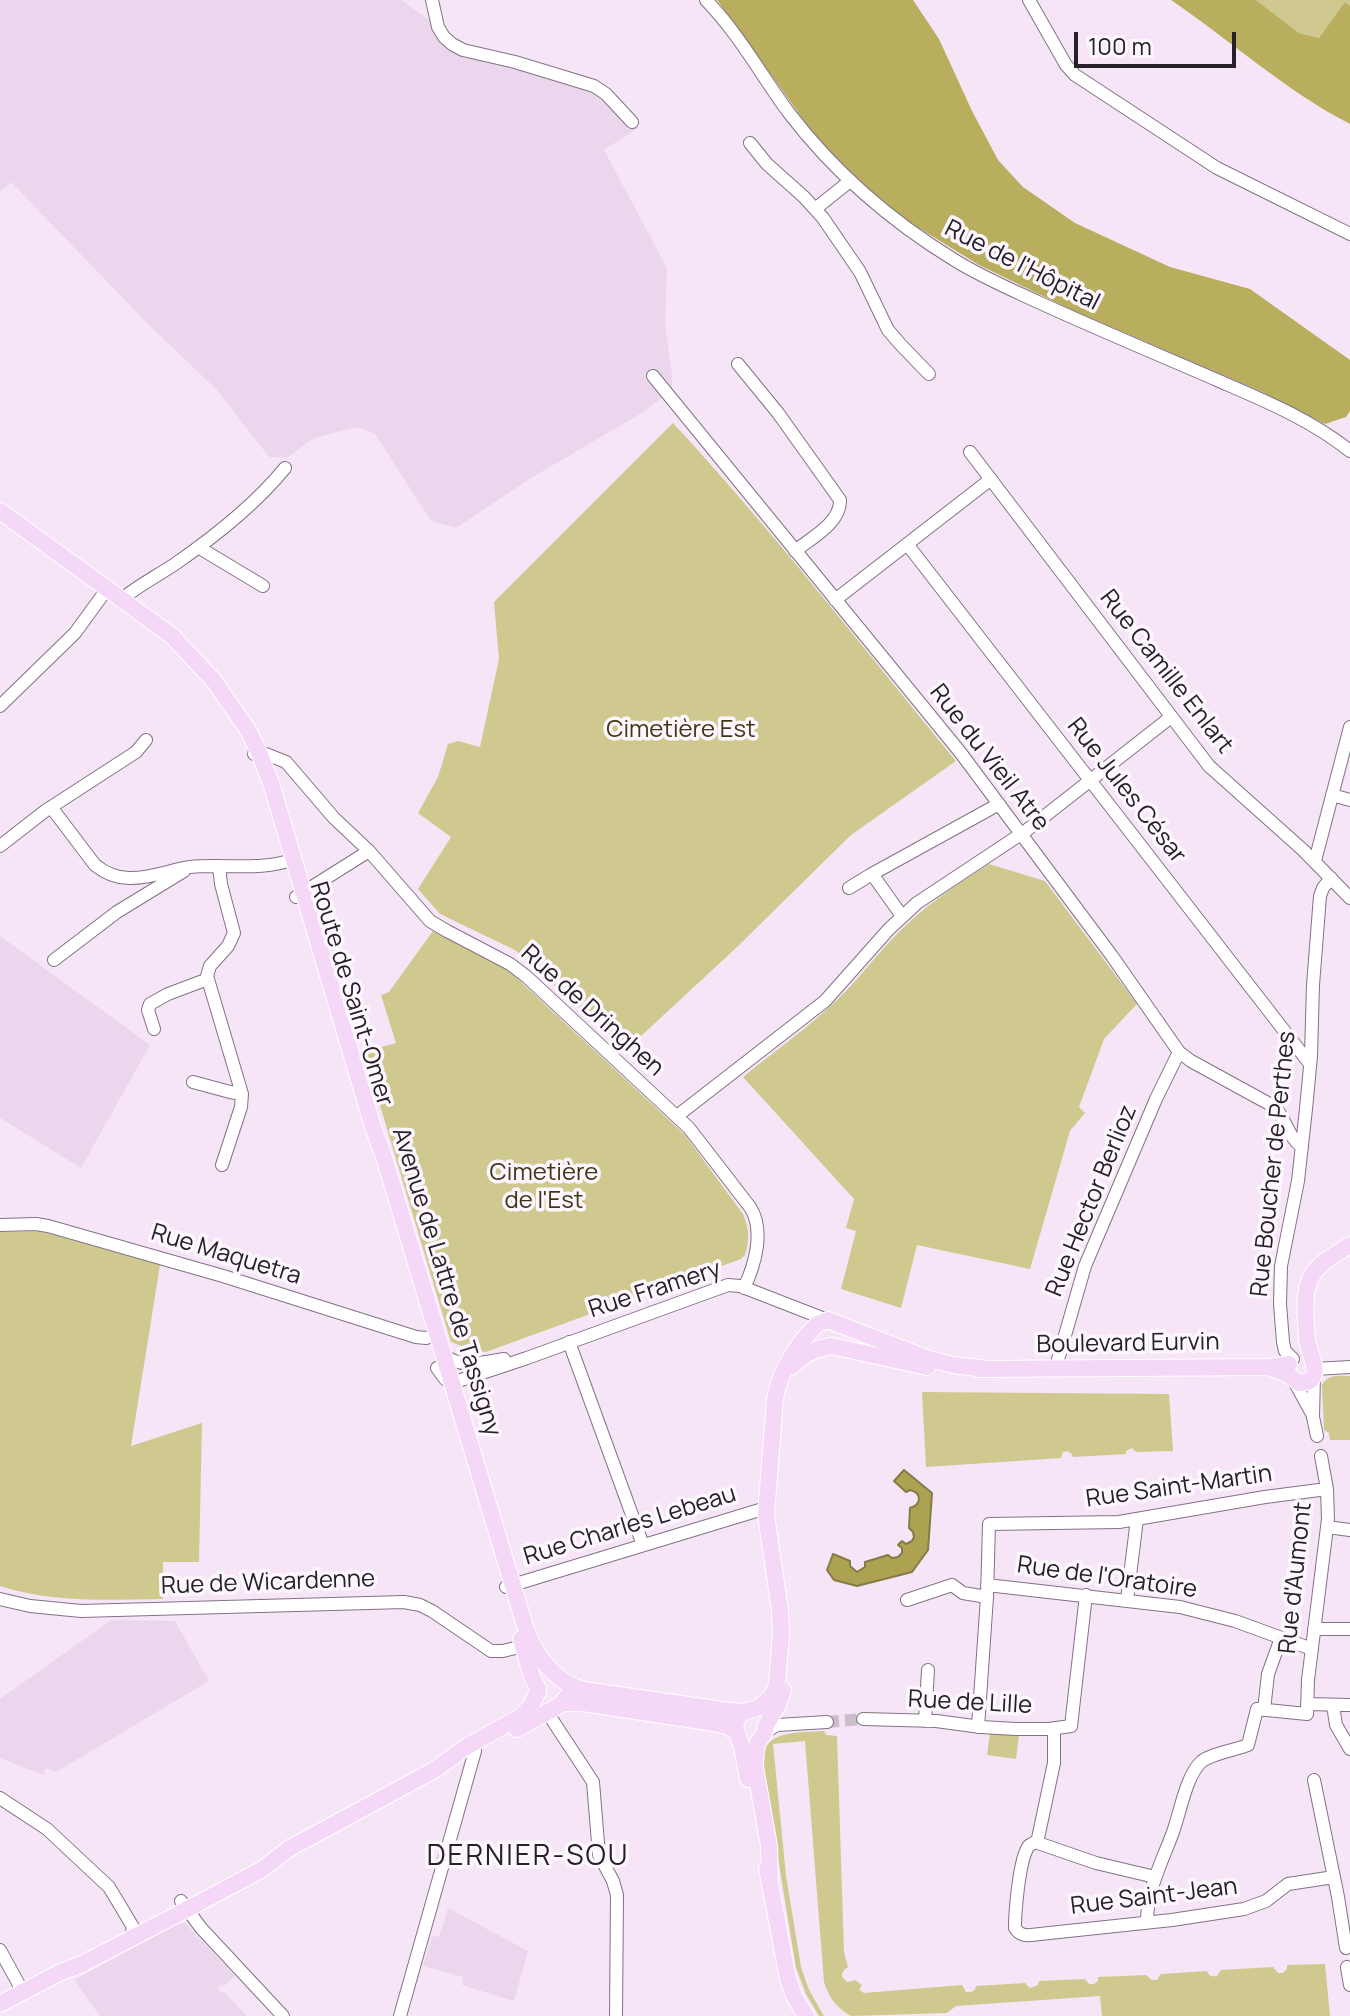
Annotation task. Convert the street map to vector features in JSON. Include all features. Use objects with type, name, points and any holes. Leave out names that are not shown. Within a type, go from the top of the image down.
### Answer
[{"type":"main road","name":"Route de Saint-Omer","points":[[0,511],[179,642],[214,681],[262,754],[290,861],[433,1336]]},
{"type":"main road","points":[[1301,1367],[1307,1339],[1306,1298],[1309,1282],[1320,1265],[1350,1245]]},
{"type":"main road","name":"Boulevard Eurvin","points":[[823,1326],[929,1359],[987,1369]]},
{"type":"main road","points":[[823,1326],[814,1340],[827,1347]]},
{"type":"main road","points":[[784,1374],[808,1353],[837,1343],[839,1328],[823,1326],[801,1341],[784,1374],[776,1393],[766,1527],[781,1622],[777,1684],[770,1699],[736,1720],[757,1832],[770,1876],[788,1979],[804,2015]]},
{"type":"main road","name":"Avenue de Lattre de Tassigny","points":[[433,1336],[538,1690]]},
{"type":"main road","name":"Boulevard Eurvin","points":[[827,1347],[936,1368],[1301,1367]]},
{"type":"main road","points":[[770,1876],[769,1846],[755,1767],[756,1747],[783,1694],[788,1638],[786,1603],[772,1558]]},
{"type":"main road","name":"Avenue de Lattre de Tassigny","points":[[509,1586],[532,1645],[542,1661],[562,1680]]},
{"type":"main road","points":[[0,2004],[82,1964],[132,1932],[184,1905],[261,1870],[290,1848],[436,1769],[466,1747],[523,1715],[532,1705],[546,1677],[584,1690],[714,1710],[748,1711],[761,1715],[763,1732]]},
{"type":"main road","points":[[436,1769],[452,1764],[556,1707],[568,1695],[562,1680]]},
{"type":"main road","points":[[538,1690],[544,1704],[556,1707],[583,1703],[708,1722],[727,1726],[748,1742],[763,1732]]},
{"type":"street","points":[[432,0],[441,32],[458,48],[594,86],[606,94],[632,122]]},
{"type":"street","name":"Rue de l'Hôpital","points":[[706,0],[738,37],[802,130],[850,181],[912,233],[974,272],[1281,408],[1350,451]]},
{"type":"street","points":[[1029,0],[1066,65],[1075,75],[1217,168],[1350,234]]},
{"type":"street","points":[[750,143],[767,164],[815,209],[860,272],[888,330],[929,374]]},
{"type":"street","points":[[815,209],[850,181]]},
{"type":"street","points":[[738,364],[840,500],[840,509],[834,519],[795,551]]},
{"type":"street","name":"Rue du Vieil Atre","points":[[653,376],[960,752],[1179,1052],[1275,1107],[1292,1137],[1302,1147]]},
{"type":"street","name":"Rue Camille Enlart","points":[[970,452],[1213,771],[1315,861],[1350,898]]},
{"type":"street","points":[[122,599],[198,547],[285,468]]},
{"type":"street","points":[[835,600],[991,479]]},
{"type":"street","name":"Rue Jules César","points":[[907,544],[1310,1064]]},
{"type":"street","points":[[198,547],[263,586]]},
{"type":"street","points":[[0,706],[75,633],[107,589]]},
{"type":"street","points":[[677,1116],[819,1006],[902,916],[929,894],[1021,835],[1171,717]]},
{"type":"street","points":[[1315,861],[1350,727]]},
{"type":"street","points":[[0,846],[51,807],[136,752],[146,740]]},
{"type":"street","name":"Rue de Dringhen","points":[[262,754],[286,762],[430,921],[510,964],[527,977],[697,1138],[756,1217],[758,1231],[753,1264],[744,1288]]},
{"type":"street","points":[[1332,795],[1350,800]]},
{"type":"street","points":[[849,888],[999,804]]},
{"type":"street","points":[[51,807],[87,857],[109,874],[133,878],[190,867],[261,867],[290,861]]},
{"type":"street","points":[[300,894],[369,851]]},
{"type":"street","points":[[219,866],[234,933],[228,946],[208,970],[208,979],[242,1094],[241,1107],[222,1165]]},
{"type":"street","points":[[54,960],[117,912],[190,867]]},
{"type":"street","points":[[872,874],[902,916]]},
{"type":"street","name":"Rue Boucher de Perthes","points":[[1301,1367],[1283,1345],[1280,1286],[1283,1251],[1302,1147],[1320,901],[1323,888],[1331,878]]},
{"type":"street","points":[[154,1029],[148,1010],[150,1004],[208,979]]},
{"type":"street","name":"Rue Hector Berlioz","points":[[1055,1370],[1087,1259],[1179,1052]]},
{"type":"street","points":[[193,1082],[242,1094]]},
{"type":"street","name":"Rue Maquetra","points":[[0,1225],[48,1226],[223,1276],[416,1337],[433,1336]]},
{"type":"street","name":"Rue Framery","points":[[448,1388],[728,1285],[744,1288],[796,1309],[823,1326]]},
{"type":"street","points":[[569,1342],[643,1545]]},
{"type":"street","name":"Rue Framery","points":[[440,1361],[466,1364],[527,1358]]},
{"type":"street","points":[[1301,1367],[1350,1367]]},
{"type":"street","points":[[1301,1367],[1317,1436]]},
{"type":"street","points":[[1301,1367],[1313,1417]]},
{"type":"street","name":"Rue d'Aumont","points":[[1307,1704],[1312,1649],[1318,1629],[1327,1527],[1327,1489],[1321,1456]]},
{"type":"street","name":"Rue Saint-Martin","points":[[987,1591],[989,1524],[1105,1523],[1327,1489]]},
{"type":"street","name":"Rue Charles Lebeau","points":[[509,1586],[766,1508]]},
{"type":"street","points":[[1127,1600],[1137,1519]]},
{"type":"street","points":[[1327,1527],[1350,1530]]},
{"type":"street","name":"Rue de l'Oratoire","points":[[907,1600],[952,1585],[963,1593],[1086,1595],[1201,1612],[1312,1649]]},
{"type":"street","points":[[978,1727],[987,1591]]},
{"type":"street","name":"Rue de Lille","points":[[864,1719],[1016,1729],[1071,1726],[1086,1595]]},
{"type":"street","name":"Rue de Wicardenne","points":[[0,1599],[30,1606],[81,1611],[400,1602],[432,1611],[491,1651],[523,1646]]},
{"type":"street","points":[[1318,1629],[1350,1629]]},
{"type":"street","points":[[1264,1710],[1267,1682],[1280,1639]]},
{"type":"street","points":[[925,1721],[928,1670]]},
{"type":"street","points":[[1147,1922],[1155,1877],[1200,1763],[1248,1745],[1257,1709],[1307,1714],[1307,1704],[1343,1705],[1336,1725],[1346,1743]]},
{"type":"street","points":[[556,1707],[595,1786],[599,1855],[617,1895],[616,2016]]},
{"type":"street","points":[[763,1732],[777,1725],[827,1722]]},
{"type":"street","points":[[1054,1728],[1054,1763],[1034,1843],[1155,1877]]},
{"type":"street","points":[[400,2016],[475,1751]]},
{"type":"street","points":[[1314,1780],[1346,1948]]},
{"type":"street","points":[[0,1798],[47,1829],[105,1883],[132,1932]]},
{"type":"street","name":"Rue Saint-Jean","points":[[1034,1843],[1026,1851],[1018,1892],[1015,1926],[1017,1932],[1024,1935],[1250,1908],[1291,1883],[1334,1877]]},
{"type":"street","points":[[184,1905],[201,1928],[283,2016]]},
{"type":"street","points":[[0,1950],[23,1992]]},
{"type":"street","points":[[1347,1967],[1350,1985]]},
{"type":"shaded area","points":[[0,0],[401,0],[463,44],[605,87],[623,103],[638,128],[604,150],[667,268],[665,325],[672,391],[456,528],[431,521],[375,434],[358,427],[312,439],[288,457],[269,457],[217,390],[147,323],[11,182],[0,192]]},
{"type":"shaded area","points":[[717,0],[913,0],[939,39],[998,160],[1023,187],[1075,223],[1170,267],[1250,289],[1350,360],[1350,411],[1346,417],[1325,424],[1258,390],[1078,313],[979,265],[906,220],[820,143]]},
{"type":"shaded area","points":[[1171,0],[1256,0],[1299,33],[1319,38],[1345,2],[1350,6],[1350,124],[1281,81]]},
{"type":"shaded area","points":[[0,936],[150,1045],[81,1168],[0,1118]]},
{"type":"shaded area","points":[[904,1470],[932,1493],[928,1550],[912,1572],[857,1586],[834,1580],[827,1570],[833,1554],[850,1561],[850,1566],[857,1572],[865,1567],[865,1562],[888,1555],[898,1557],[902,1548],[898,1545],[902,1541],[906,1544],[912,1541],[910,1508],[919,1499],[914,1491],[906,1492],[894,1481]]},
{"type":"shaded area","points":[[111,1620],[175,1621],[209,1681],[56,1772],[46,1768],[43,1775],[0,1758],[0,1699]]},
{"type":"shaded area","points":[[448,1908],[528,1951],[514,2001],[462,1985],[463,1977],[423,1966],[432,1936],[439,1937]]},
{"type":"shaded area","points":[[181,1922],[235,1976],[217,1988],[247,2016],[100,2016],[74,1980]]},
{"type":"green space","points":[[1256,0],[1350,0],[1350,6],[1345,3],[1319,38],[1299,33]]},
{"type":"green space","name":"Cimetière Est","points":[[673,423],[782,548],[956,761],[851,835],[626,1050],[515,950],[440,914],[418,889],[451,837],[418,813],[438,777],[448,744],[458,741],[480,747],[499,659],[494,602]]},
{"type":"green space","points":[[989,864],[1045,881],[1137,1004],[1104,1039],[1079,1107],[1085,1113],[1070,1131],[1030,1269],[917,1245],[901,1308],[841,1289],[856,1231],[846,1228],[854,1199],[743,1077],[827,1009],[918,915]]},
{"type":"green space","name":"Cimetière de l'Est","points":[[433,931],[506,968],[685,1135],[743,1214],[748,1240],[741,1259],[486,1352],[451,1342],[364,1052],[396,1043],[381,995],[389,992]]},
{"type":"green space","points":[[40,1231],[160,1265],[131,1446],[202,1423],[199,1562],[163,1562],[163,1599],[61,1598],[0,1586],[0,1232]]},
{"type":"green space","points":[[1350,1376],[1350,1440],[1330,1440],[1329,1433],[1324,1430],[1322,1385],[1331,1377]]},
{"type":"green space","points":[[922,1392],[1169,1394],[1173,1451],[1136,1452],[1132,1448],[1126,1454],[1073,1457],[1067,1451],[1061,1458],[926,1467]]},
{"type":"green space","points":[[824,1731],[826,1735],[837,1736],[844,1952],[848,1967],[842,1975],[848,1982],[855,1980],[862,1985],[859,1990],[864,1993],[962,1985],[966,1992],[971,1992],[976,1986],[1025,1983],[1030,1988],[1038,1985],[1039,1981],[1085,1979],[1089,1984],[1094,1984],[1098,1977],[1146,1975],[1157,1980],[1161,1974],[1207,1971],[1217,1976],[1221,1970],[1273,1967],[1278,1973],[1283,1973],[1287,1965],[1325,1964],[1330,2016],[1102,2016],[1100,1996],[956,2006],[947,2013],[851,2016],[834,2002],[824,1982],[805,1741],[773,1744],[786,1876],[801,1967],[809,1990],[824,2016],[819,2016],[796,1968],[761,1754],[772,1740],[780,1736]]},
{"type":"green space","points":[[990,1733],[1019,1735],[1016,1759],[987,1755]]},
{"type":"tunnel","points":[[827,1722],[863,1719]]},
{"type":"district","name":"DERNIER-SOU","points":[[528,1857]]}]
